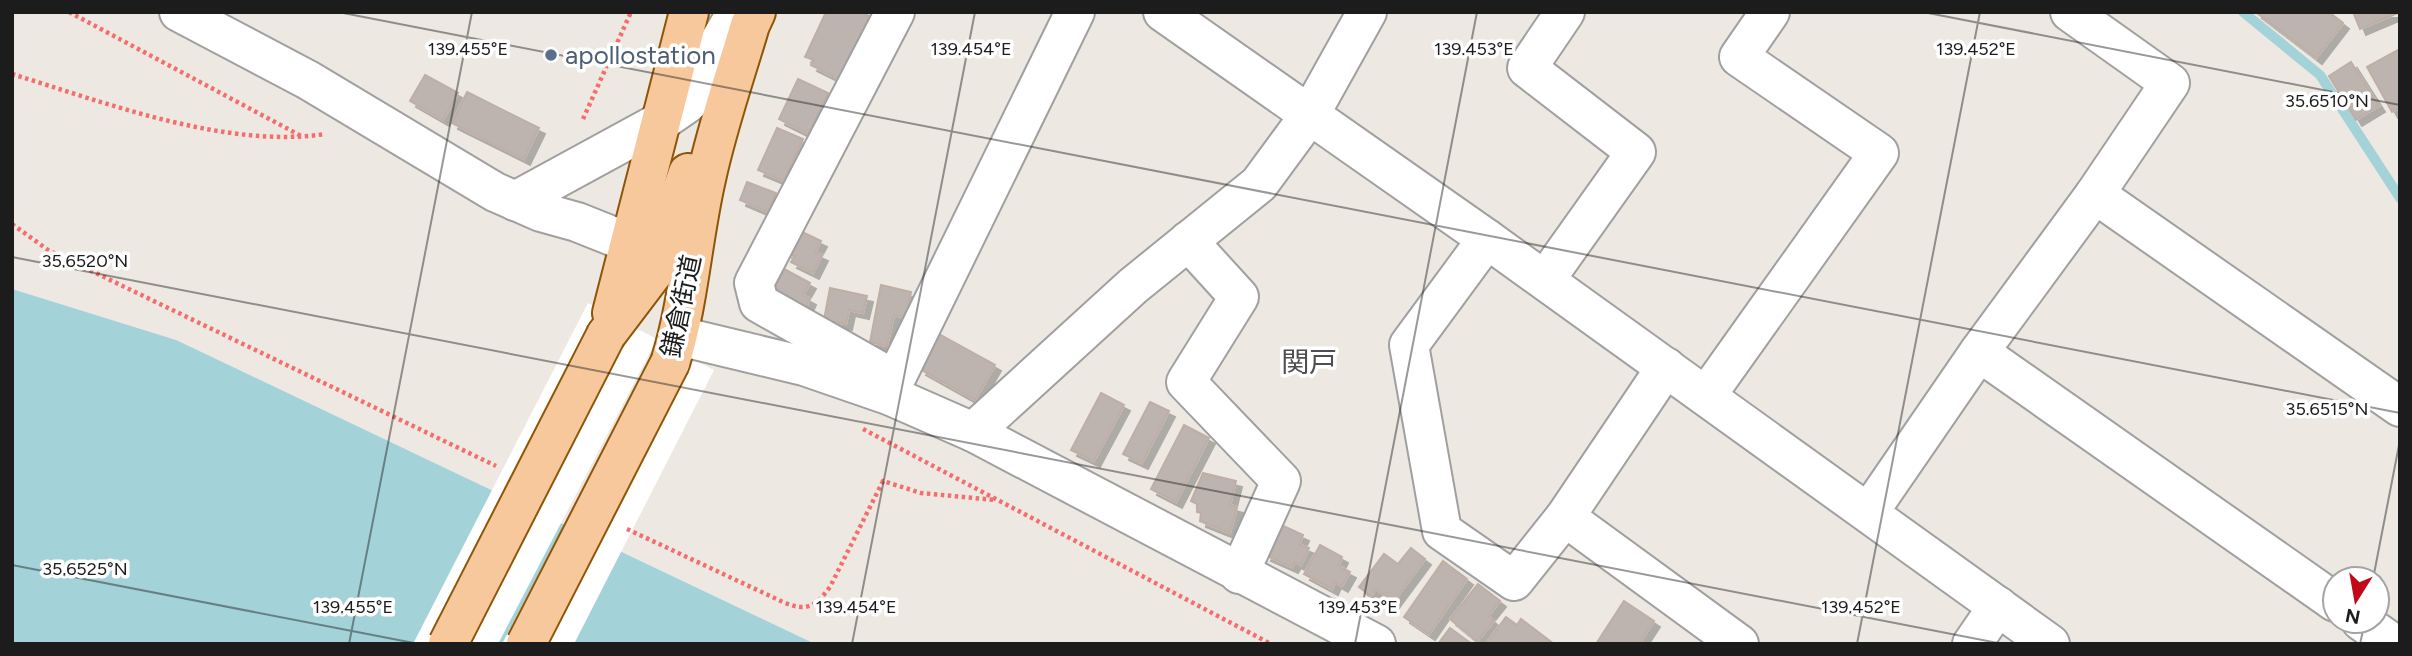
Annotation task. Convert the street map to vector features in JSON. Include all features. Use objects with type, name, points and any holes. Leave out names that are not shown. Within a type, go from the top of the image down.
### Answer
[{"type":"main road","name":"鎌倉街道","points":[[606,335],[632,244],[663,121],[674,64],[689,12]]},
{"type":"main road","name":"鎌倉街道","points":[[448,644],[606,335],[653,274],[717,86],[748,16]]},
{"type":"main road","name":"鎌倉街道","points":[[526,644],[674,349],[705,180],[748,16]]},
{"type":"street","points":[[179,12],[308,80],[495,192],[632,244]]},
{"type":"street","points":[[895,12],[754,283],[759,303],[893,388],[1376,644]]},
{"type":"street","points":[[893,388],[1075,12]]},
{"type":"street","points":[[1163,12],[1545,280],[2050,644]]},
{"type":"street","points":[[973,432],[1133,286],[1259,184],[1310,116],[1367,12]]},
{"type":"street","points":[[1545,280],[1636,152],[1527,68],[1565,12]]},
{"type":"street","points":[[1715,403],[1880,153],[1739,57],[1770,12]]},
{"type":"street","points":[[1869,512],[1979,352],[2095,194],[2170,83],[2070,12]]},
{"type":"street","points":[[515,201],[663,121],[688,103],[719,42],[748,16]]},
{"type":"street","points":[[2095,194],[2400,407]]},
{"type":"street","points":[[1487,239],[1409,345],[1443,531],[1514,581],[1565,517],[1666,367]]},
{"type":"street","points":[[1188,241],[1239,297],[1186,382],[1281,481],[1239,573]]},
{"type":"street","points":[[674,349],[804,366],[893,388]]},
{"type":"street","points":[[1979,352],[2321,593]]},
{"type":"street","points":[[1565,517],[1740,644]]},
{"type":"street","points":[[1972,644],[1998,606]]},
{"type":"path","points":[[12,74],[140,114],[260,137],[304,137],[69,12]]},
{"type":"path","points":[[579,129],[631,12]]},
{"type":"path","points":[[858,426],[1271,644]]},
{"type":"water","points":[[12,289],[176,340],[815,644],[12,644]]},
{"type":"pier","points":[[588,303],[657,339],[498,644],[413,644]]},
{"type":"pier","points":[[659,343],[714,370],[574,644],[502,644]]},
{"type":"building","points":[[826,12],[861,12],[871,17],[841,80],[811,65],[814,60],[805,57]]},
{"type":"building","points":[[2329,12],[2343,23],[2316,58],[2257,13]]},
{"type":"building","points":[[2353,12],[2400,12],[2360,29]]},
{"type":"building","points":[[2400,49],[2400,108],[2392,112],[2367,67]]},
{"type":"building","points":[[2351,62],[2379,106],[2356,120],[2329,76]]},
{"type":"building","points":[[425,75],[458,93],[443,120],[410,101]]},
{"type":"building","points":[[798,79],[828,93],[809,134],[779,119]]},
{"type":"building","points":[[467,92],[539,128],[524,159],[452,123]]},
{"type":"building","points":[[777,128],[803,139],[784,181],[758,170]]},
{"type":"building","points":[[747,182],[776,193],[768,212],[740,200]]},
{"type":"building","points":[[798,230],[821,241],[815,252],[822,255],[813,273],[791,262],[795,256],[786,252]]},
{"type":"building","points":[[784,269],[810,283],[803,295],[810,299],[804,312],[771,294]]},
{"type":"building","points":[[881,285],[911,292],[906,318],[894,315],[887,346],[870,342]]},
{"type":"building","points":[[830,288],[867,296],[863,313],[849,310],[846,324],[824,320]]},
{"type":"building","points":[[939,334],[995,365],[975,400],[920,369]]},
{"type":"building","points":[[1101,393],[1124,405],[1094,461],[1071,450]]},
{"type":"building","points":[[1150,402],[1169,411],[1142,463],[1123,454]]},
{"type":"building","points":[[1184,425],[1209,438],[1176,502],[1151,489]]},
{"type":"building","points":[[1203,473],[1236,481],[1230,505],[1237,507],[1230,533],[1200,521],[1201,513],[1197,512],[1197,504],[1191,501]]},
{"type":"building","points":[[1279,524],[1303,535],[1299,544],[1309,548],[1301,565],[1295,562],[1292,567],[1265,555]]},
{"type":"building","points":[[1320,545],[1342,557],[1338,566],[1350,572],[1342,586],[1335,582],[1332,589],[1304,574]]},
{"type":"building","points":[[1411,548],[1425,559],[1393,602],[1376,589],[1371,596],[1359,587],[1384,554],[1398,564]]},
{"type":"building","points":[[1443,561],[1467,579],[1429,634],[1404,617]]},
{"type":"building","points":[[1478,584],[1500,601],[1488,616],[1494,621],[1477,641],[1450,619]]},
{"type":"building","points":[[1624,601],[1654,621],[1639,644],[1596,644]]},
{"type":"building","points":[[1506,617],[1517,625],[1521,619],[1554,644],[1486,644]]},
{"type":"building","points":[[1450,628],[1472,644],[1438,644]]},
{"type":"waterway","points":[[2243,12],[2320,75],[2400,198]]},
{"type":"place","name":"apollostation","points":[[551,55]]},
{"type":"district","name":"関戸","points":[[1309,362]]}]
